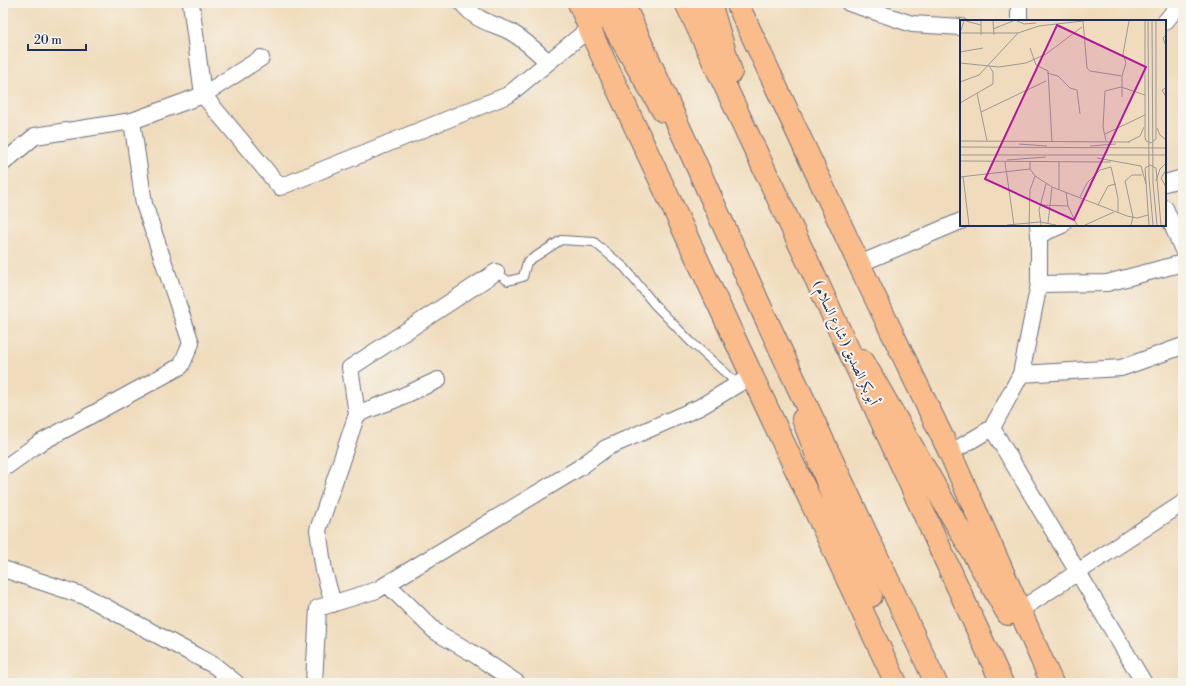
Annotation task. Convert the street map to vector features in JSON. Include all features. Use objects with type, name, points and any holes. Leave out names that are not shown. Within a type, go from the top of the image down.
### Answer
[{"type":"main road","points":[[579,3],[745,380],[896,683]]},
{"type":"main road","points":[[600,3],[700,174]]},
{"type":"main road","points":[[623,3],[761,308],[936,683]]},
{"type":"main road","name":"( شارع السلام ) أبو بكر الصديق","points":[[686,3],[815,277],[1002,683]]},
{"type":"main road","points":[[710,3],[755,150]]},
{"type":"main road","points":[[737,3],[859,264],[950,452],[1052,683]]},
{"type":"main road","points":[[815,277],[1047,683]]},
{"type":"main road","points":[[761,308],[904,683]]},
{"type":"street","points":[[190,3],[203,95],[280,187],[508,95],[590,28]]},
{"type":"street","points":[[462,3],[469,12],[477,18],[509,32],[524,41],[548,62]]},
{"type":"street","points":[[849,3],[912,24],[960,27]]},
{"type":"street","points":[[1019,3],[1019,20]]},
{"type":"street","points":[[1166,21],[1181,3]]},
{"type":"street","points":[[3,163],[35,136],[132,121],[203,95],[261,58]]},
{"type":"street","points":[[3,469],[38,444],[181,366],[191,343],[144,204],[132,121]]},
{"type":"street","points":[[1166,183],[1183,178]]},
{"type":"street","points":[[1166,210],[1183,250]]},
{"type":"street","points":[[859,264],[960,221]]},
{"type":"street","points":[[950,452],[992,428],[1021,374],[1038,284],[1039,230],[1057,226]]},
{"type":"street","points":[[1038,284],[1107,283],[1183,263]]},
{"type":"street","points":[[333,604],[324,571],[318,530],[357,414],[350,368],[496,272]]},
{"type":"street","points":[[1021,374],[1121,368],[1183,346]]},
{"type":"street","points":[[357,414],[394,400],[438,380]]},
{"type":"street","points":[[314,683],[318,608],[377,590],[579,468],[606,448],[700,407],[745,380]]},
{"type":"street","points":[[992,428],[1144,683]]},
{"type":"street","points":[[1020,610],[1183,503]]},
{"type":"street","points":[[3,569],[87,597],[215,666],[236,683]]},
{"type":"street","points":[[387,584],[436,632],[474,654],[517,683]]},
{"type":"lane","points":[[496,272],[508,281],[522,277],[527,262],[561,240],[594,242],[625,268],[654,304],[691,342],[745,380]]}]
